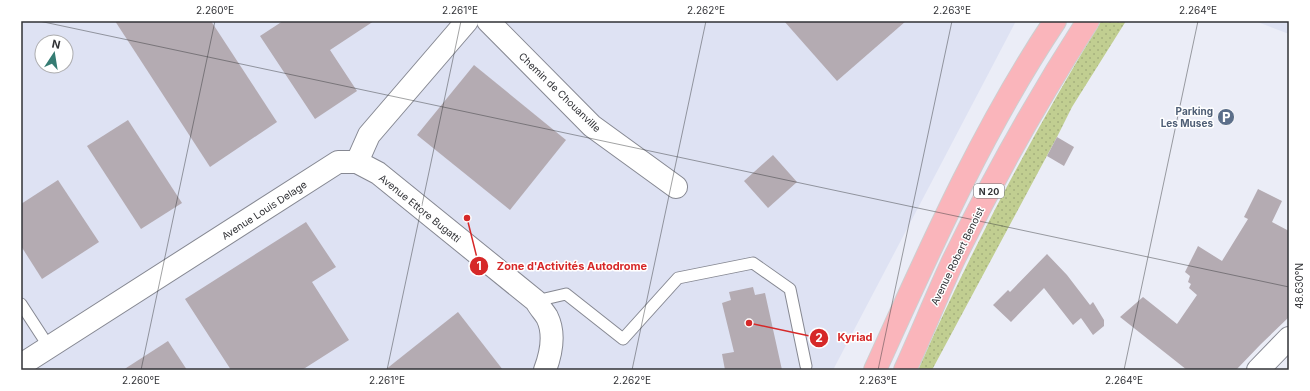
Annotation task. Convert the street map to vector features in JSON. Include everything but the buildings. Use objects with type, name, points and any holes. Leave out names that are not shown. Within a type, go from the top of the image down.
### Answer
[{"type":"main road","name":"N 20","points":[[875,370],[939,228],[986,137],[1055,21]]},
{"type":"main road","name":"Avenue Robert Benoist","points":[[905,370],[954,259],[1009,152],[1088,21]]},
{"type":"street","points":[[357,162],[370,134],[467,21]]},
{"type":"street","name":"Chemin de Chouanville","points":[[488,21],[592,126],[676,187]]},
{"type":"street","name":"Avenue Louis Delage","points":[[21,365],[338,162],[357,162]]},
{"type":"street","name":"Avenue Ettore Bugatti","points":[[357,162],[378,173],[536,301],[547,318],[552,336],[549,357],[545,370]]},
{"type":"street","points":[[1258,370],[1289,338]]},
{"type":"lane","points":[[536,301],[566,294],[623,339],[678,278],[753,263],[790,289],[806,366]]},
{"type":"lane","points":[[21,304],[49,347]]},
{"type":"shaded area","points":[[21,21],[1016,21],[833,370],[21,370]]},
{"type":"shaded area","points":[[1255,21],[1289,21],[1289,34]]},
{"type":"green space","points":[[1101,21],[1126,21],[1072,107],[932,370],[918,370],[959,281],[1004,192],[1051,106]]},
{"type":"place","name":"Parking Les Muses","points":[[1226,117]]},
{"type":"place","name":"Zone d'Activités Autodrome","points":[[467,218]]},
{"type":"place","name":"Kyriad","points":[[749,323]]}]
